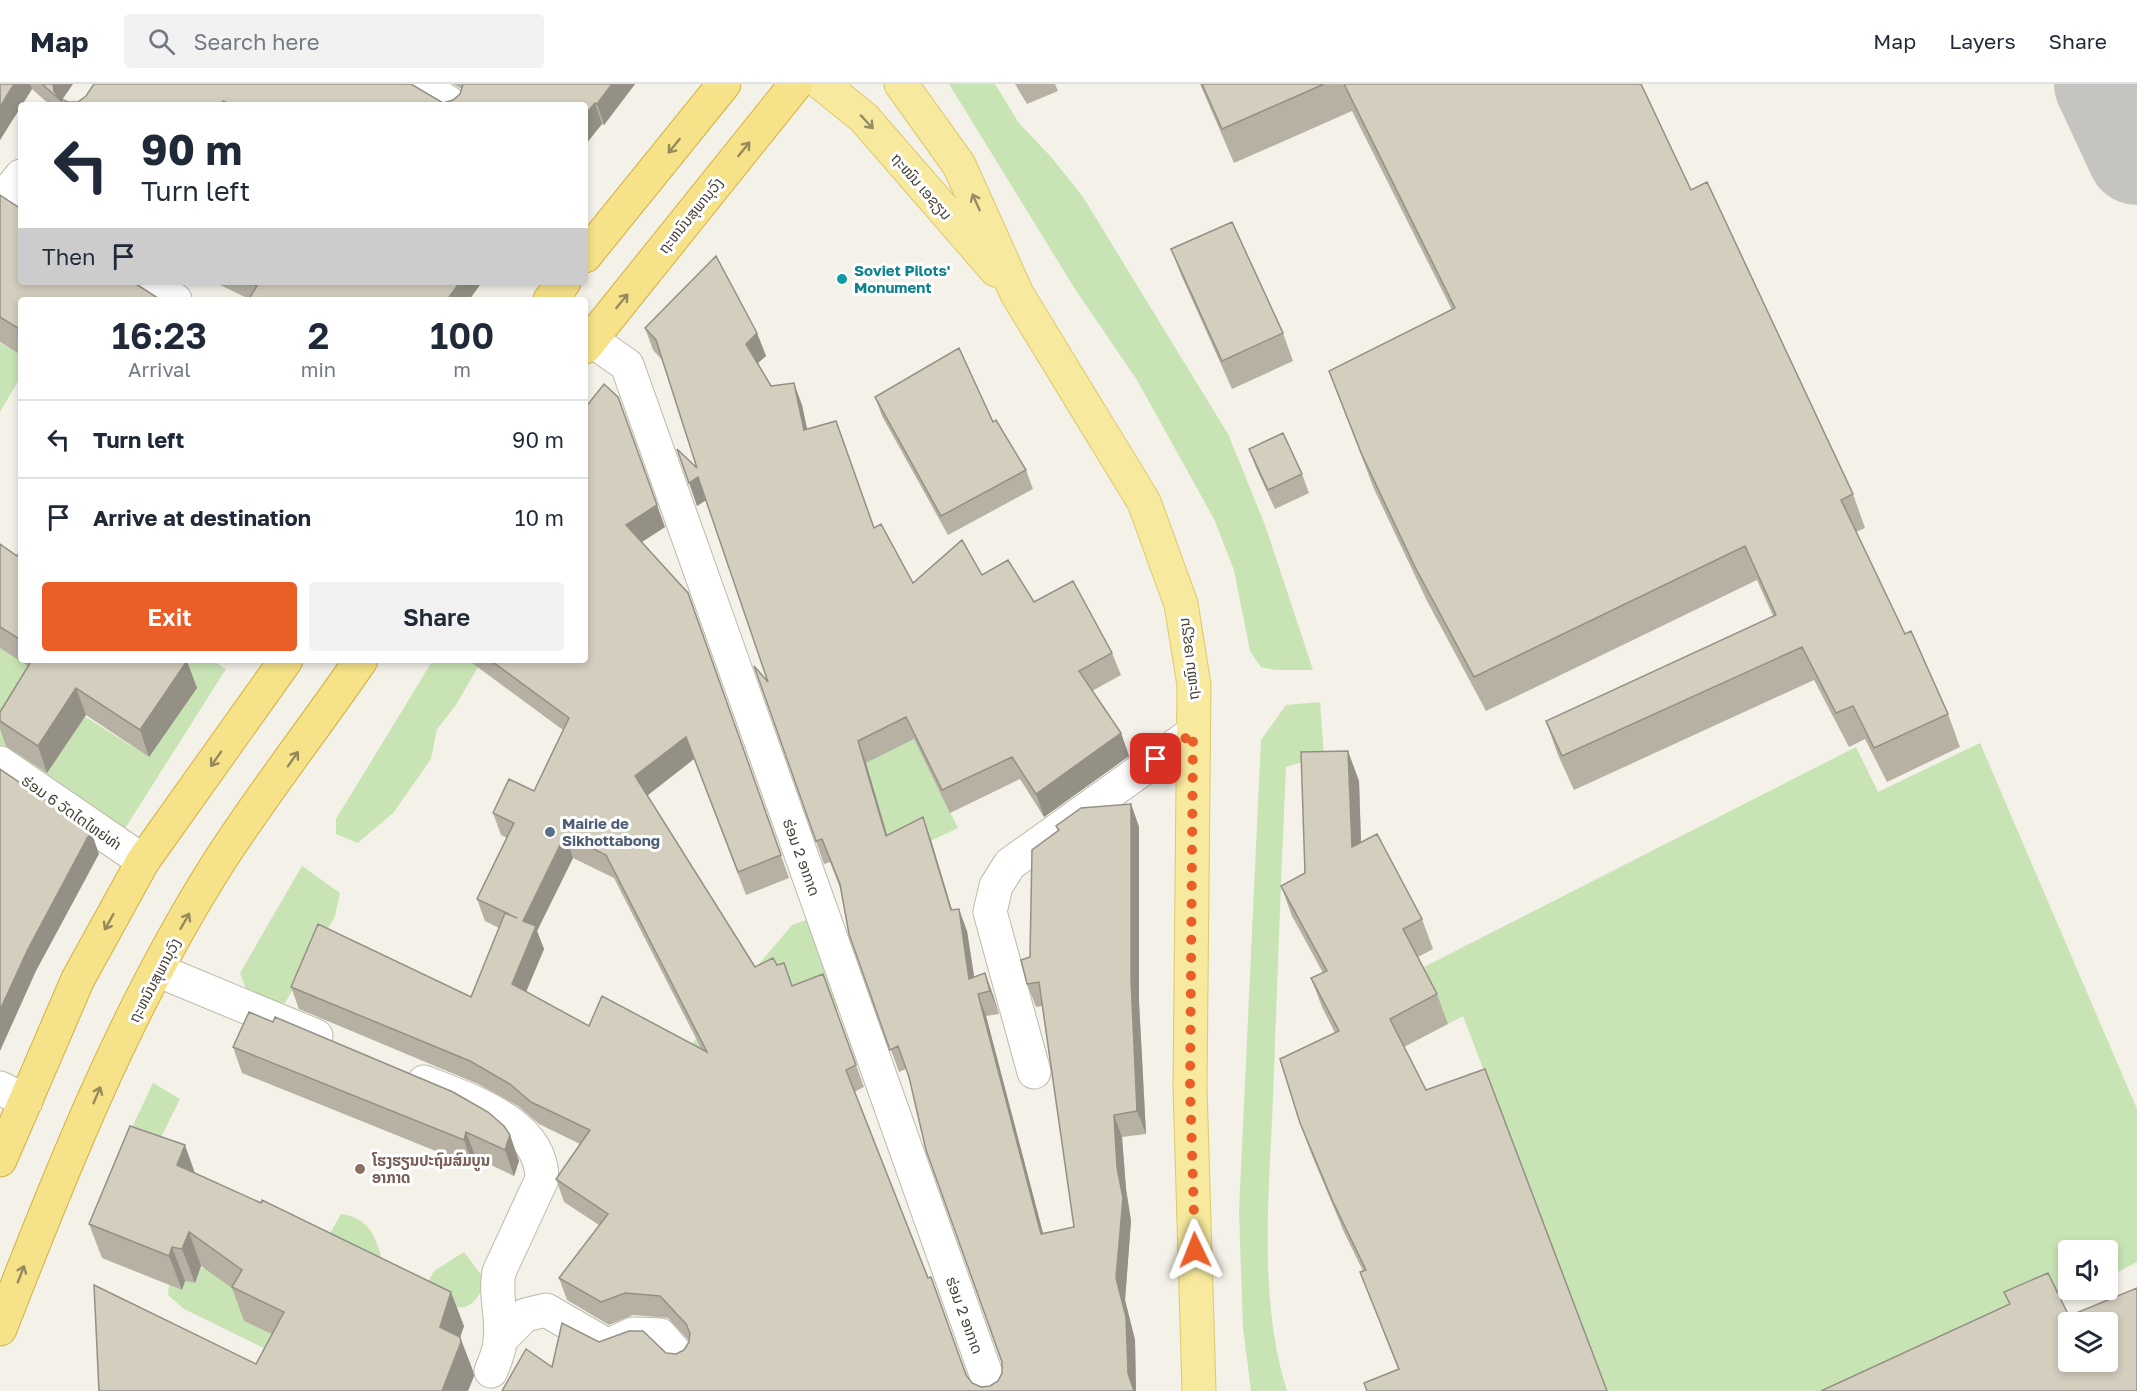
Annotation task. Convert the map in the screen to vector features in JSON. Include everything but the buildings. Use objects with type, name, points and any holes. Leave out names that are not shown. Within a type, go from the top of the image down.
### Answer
[{"type":"highway","points":[[588,252],[724,84]]},
{"type":"highway","name":"ຖະຫນົນສຸພານຸວົງ","points":[[588,343],[796,84]]},
{"type":"highway","points":[[552,297],[562,285]]},
{"type":"highway","points":[[0,1160],[13,1095],[143,861],[284,663]]},
{"type":"highway","name":"ຖະຫນົນສຸພານຸວົງ","points":[[0,1329],[33,1243],[106,1075],[157,970],[215,868],[359,663]]},
{"type":"main road","name":"ຖະໜົນ ເອຊຽນ","points":[[822,84],[864,118],[1017,294]]},
{"type":"main road","name":"ຖະໜົນ ເອຊຽນ","points":[[901,84],[959,165],[1017,294],[1144,502],[1181,604],[1194,685],[1190,1086],[1199,1391]]},
{"type":"street","points":[[420,84],[447,102]]},
{"type":"street","points":[[153,285],[171,297]]},
{"type":"street","name":"ຮ່ອມ 2 ອາກາດ","points":[[588,343],[627,365],[992,1391]]},
{"type":"street","points":[[1034,1072],[990,912],[996,886],[1010,864],[1193,733]]},
{"type":"street","name":"ຮ່ອມ 6 ວັດໄຕໄຫຍ່ທ່າ","points":[[0,763],[143,861]]},
{"type":"street","points":[[157,970],[341,1047]]},
{"type":"street","points":[[395,1070],[471,1101],[520,1128],[542,1162],[542,1179],[499,1272],[496,1288],[500,1340],[491,1371]]},
{"type":"street","points":[[500,1340],[525,1315],[546,1310],[608,1346],[633,1334],[660,1335],[680,1358]]},
{"type":"green space","points":[[949,84],[995,84],[1019,123],[1052,158],[1083,197],[1228,434],[1265,525],[1313,670],[1275,670],[1261,667],[1250,651],[1234,570],[1214,519],[1137,380],[1075,289]]},
{"type":"green space","points":[[0,343],[18,352],[18,381],[0,412]]},
{"type":"green space","points":[[0,648],[18,659],[18,663],[24,663],[52,680],[46,692],[149,757],[160,663],[217,663],[226,669],[124,830],[0,747]]},
{"type":"green space","points":[[431,663],[472,663],[478,667],[456,705],[437,729],[431,759],[394,812],[358,843],[336,834],[336,819]]},
{"type":"green space","points":[[1320,702],[1324,755],[1286,767],[1269,1171],[1268,1246],[1272,1319],[1287,1391],[1251,1391],[1243,1328],[1239,1211],[1261,740],[1286,705]]},
{"type":"green space","points":[[914,739],[958,828],[894,858],[866,763]]},
{"type":"green space","points":[[1980,743],[2137,1109],[2137,1262],[2118,1272],[2118,1240],[2058,1240],[2058,1300],[2061,1300],[1875,1391],[1606,1391],[1463,1016],[1448,1024],[1424,967],[1856,747],[1878,792]]},
{"type":"green space","points":[[302,866],[340,893],[335,916],[285,1003],[251,1002],[240,973]]},
{"type":"green space","points":[[815,917],[845,1007],[821,1014],[748,1083],[690,1046],[792,925]]},
{"type":"green space","points":[[153,1083],[180,1099],[155,1149],[127,1138]]},
{"type":"green space","points":[[341,1214],[363,1223],[375,1240],[381,1256],[366,1278],[329,1235]]},
{"type":"green space","points":[[464,1252],[486,1281],[473,1302],[459,1307],[443,1301],[425,1287],[434,1271]]},
{"type":"green space","points":[[215,1260],[290,1343],[351,1391],[184,1309],[168,1295],[169,1285],[182,1290],[185,1281],[195,1283],[200,1268],[211,1269]]},
{"type":"taxiway","points":[[2104,84],[2137,155]]},
{"type":"place","name":"Soviet Pilots' Monument","points":[[842,279]]},
{"type":"place","name":"Mairie de Sikhottabong","points":[[550,832]]},
{"type":"place","name":"ໂຮງຮຽນປະຖົມສົມບູນ ອາກາດ","points":[[360,1169]]},
{"type":"route","points":[[1156,759],[1193,733],[1190,1086],[1195,1250]]}]
